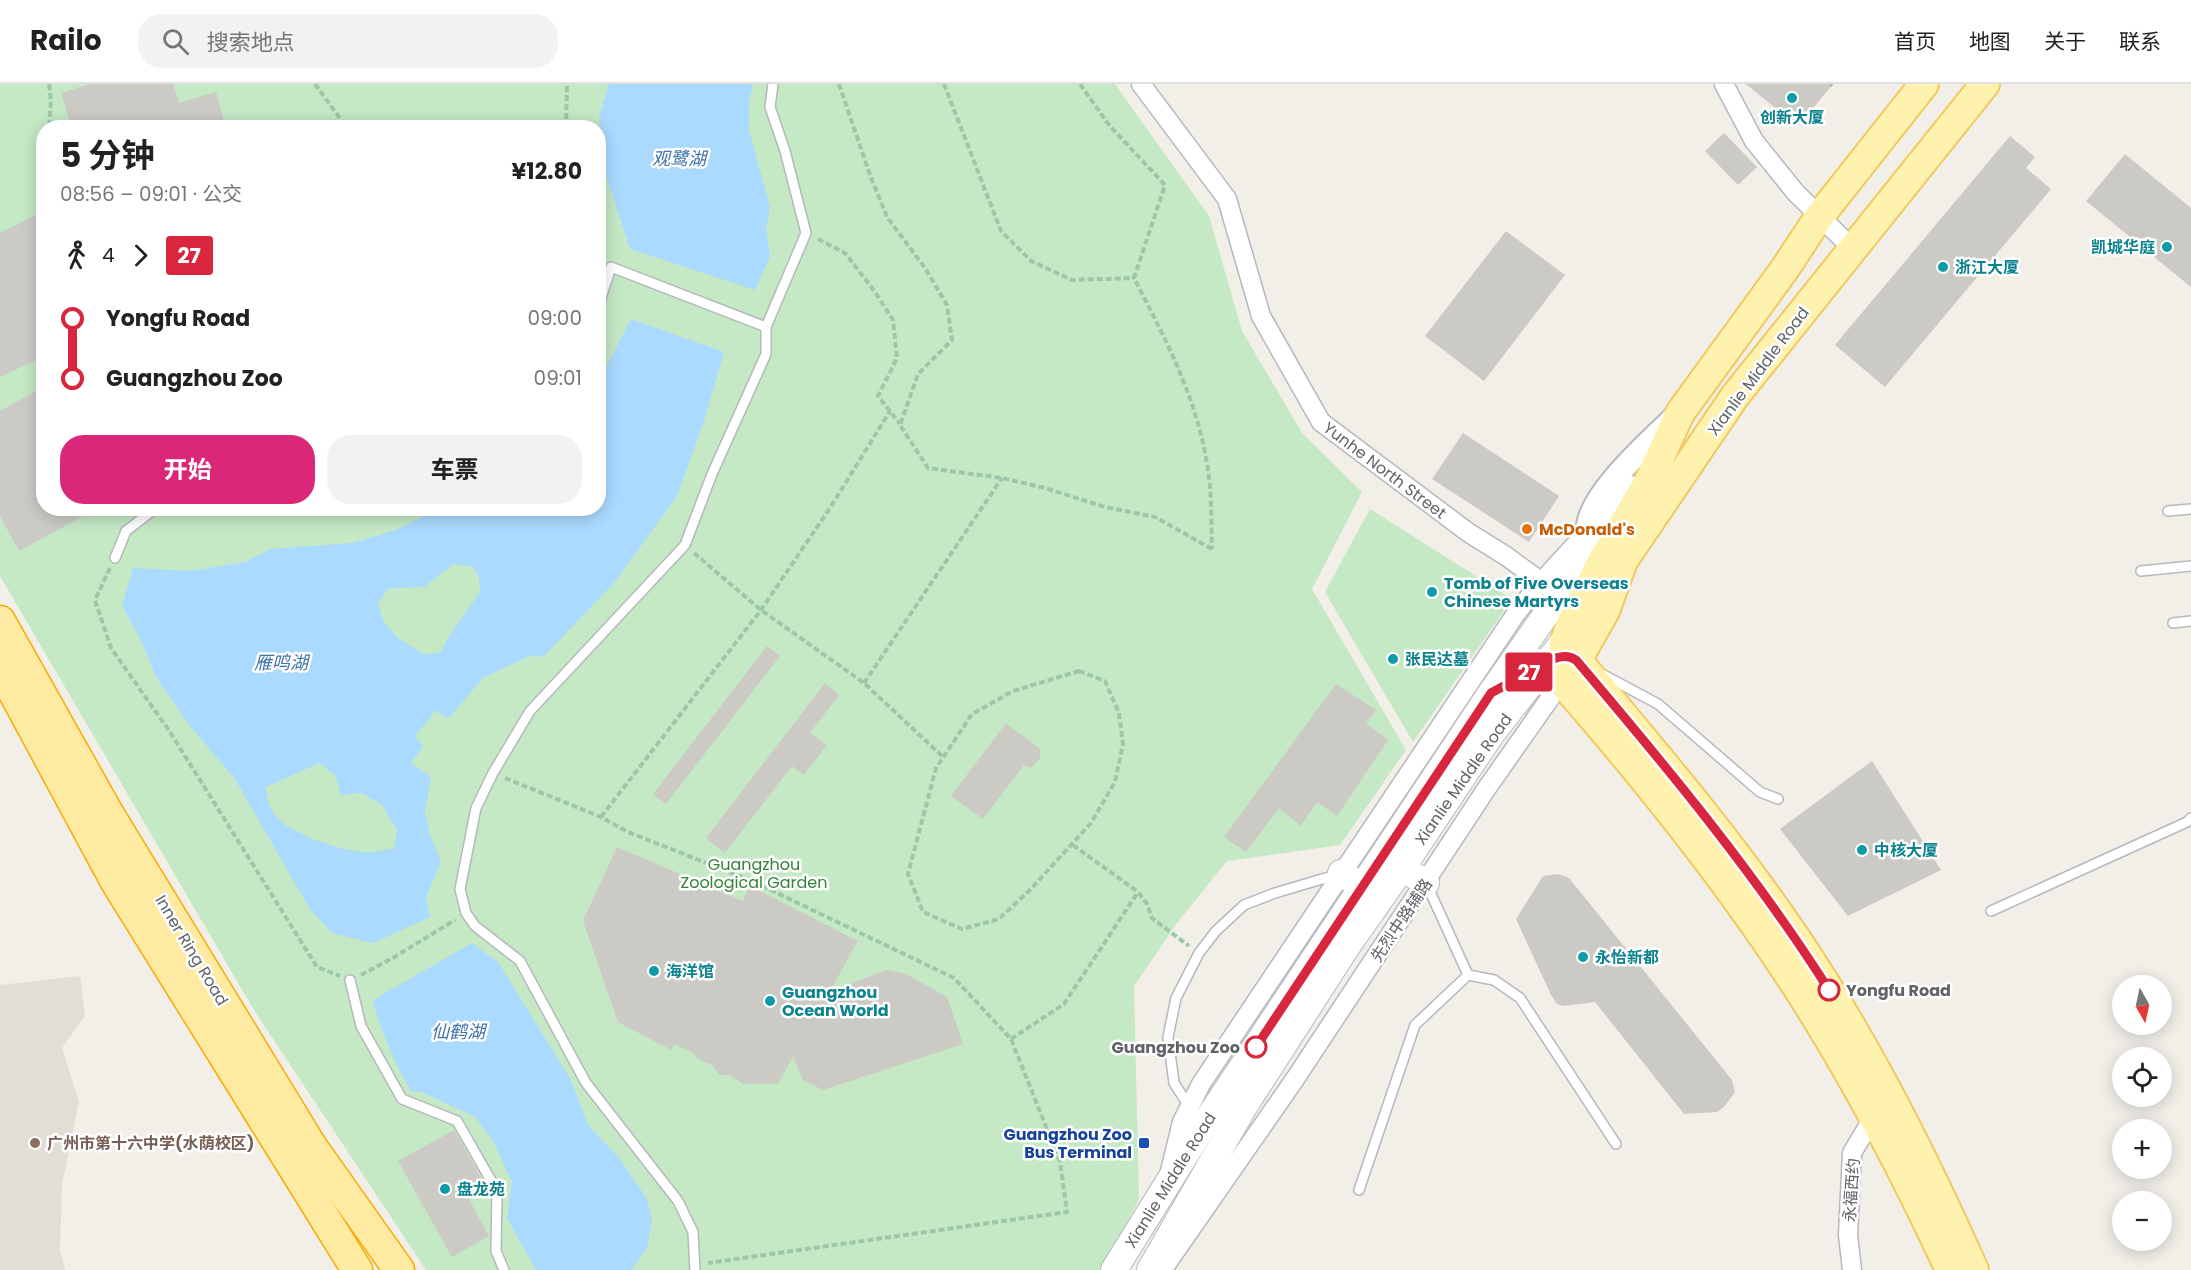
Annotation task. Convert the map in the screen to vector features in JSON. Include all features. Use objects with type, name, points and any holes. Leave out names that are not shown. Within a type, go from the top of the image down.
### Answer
[{"type":"highway","name":"Inner Ring Road","points":[[0,621],[108,813],[312,1147],[399,1270]]},
{"type":"highway","name":"Inner Ring Road","points":[[0,667],[116,882],[357,1270]]},
{"type":"main road","points":[[1491,693],[1563,660],[1579,604],[1604,544],[1650,479],[1680,413],[1784,270],[1819,217],[1924,84]]},
{"type":"main road","name":"Xianlie Middle Road","points":[[1114,1270],[1167,1184],[1199,1112],[1363,887],[1491,693],[1550,589],[1604,544],[1735,396],[1985,84]]},
{"type":"main road","name":"Xianlie Middle Road","points":[[1150,1270],[1191,1196],[1256,1088],[1348,945],[1490,736],[1563,660]]},
{"type":"main road","points":[[1563,660],[1752,922],[1809,1006],[1874,1116],[1950,1270]]},
{"type":"main road","points":[[1563,660],[1654,751],[1775,908],[1801,946],[1857,1038],[1914,1141],[1974,1270]]},
{"type":"main road","points":[[1402,868],[1426,883]]},
{"type":"main road","points":[[1341,873],[1363,887]]},
{"type":"street","name":"Yunhe North Street","points":[[1141,84],[1227,199],[1261,316],[1321,422],[1469,533],[1506,556],[1550,589]]},
{"type":"street","points":[[1724,84],[1754,141],[1796,193],[1852,248]]},
{"type":"street","points":[[1199,1112],[1207,1076],[1341,873],[1497,642],[1550,589]]},
{"type":"street","name":"先烈中路辅路","points":[[1162,1270],[1426,883],[1487,788],[1563,660]]},
{"type":"street","name":"永福西约","points":[[1852,1270],[1848,1234],[1852,1153],[1874,1116]]},
{"type":"lane","points":[[695,1267],[693,1232],[678,1201],[586,1083],[520,961],[475,926],[466,913],[460,889],[476,808],[493,773],[530,711],[685,545],[712,474],[766,354],[766,327],[806,233],[785,151],[770,107],[773,84]]},
{"type":"lane","points":[[606,282],[611,267],[766,327]]},
{"type":"lane","points":[[2168,511],[2191,509]]},
{"type":"lane","points":[[115,558],[126,531],[146,516]]},
{"type":"lane","points":[[2141,571],[2191,566]]},
{"type":"lane","points":[[2173,623],[2191,621]]},
{"type":"lane","points":[[1563,660],[1658,705],[1760,792],[1778,799]]},
{"type":"lane","points":[[1991,911],[2187,822],[2191,818]]},
{"type":"lane","points":[[1199,1112],[1174,1083],[1168,1037],[1176,998],[1199,953],[1216,931],[1244,905],[1341,873]]},
{"type":"lane","points":[[1426,883],[1468,975]]},
{"type":"lane","points":[[1468,975],[1494,980],[1520,998],[1616,1144]]},
{"type":"lane","points":[[1359,1190],[1415,1025],[1468,975]]},
{"type":"lane","points":[[350,980],[361,1026],[402,1099],[457,1121],[497,1191],[496,1251],[504,1270]]},
{"type":"path","points":[[49,84],[50,120]]},
{"type":"path","points":[[315,84],[341,120]]},
{"type":"path","points":[[566,120],[567,84]]},
{"type":"path","points":[[839,84],[887,217],[925,268],[947,305],[952,340],[918,374],[900,425]]},
{"type":"path","points":[[944,84],[1001,231],[1032,261],[1072,280],[1134,278]]},
{"type":"path","points":[[806,233],[844,253],[875,292],[893,320],[897,358],[878,396],[928,468],[1002,478],[1045,488],[1105,507],[1155,517],[1212,549],[1209,471],[1197,419],[1178,364],[1134,278],[1165,185],[1109,125],[1080,84]]},
{"type":"path","points":[[601,817],[761,610],[830,508],[890,411]]},
{"type":"path","points":[[864,683],[1002,478]]},
{"type":"path","points":[[685,545],[761,610],[864,683],[943,757]]},
{"type":"path","points":[[115,558],[95,600],[111,648],[170,732],[317,967],[350,980],[391,959],[466,913]]},
{"type":"path","points":[[1079,671],[1105,681],[1119,713],[1123,744],[1115,782],[1091,823],[1073,845],[1031,890],[999,919],[962,929],[923,912],[908,874],[936,768],[972,714],[1013,691],[1079,671]]},
{"type":"path","points":[[493,773],[571,807],[601,817],[627,832],[752,881],[954,978],[1011,1040],[1060,1162],[1066,1212],[695,1267]]},
{"type":"path","points":[[1073,845],[1138,892],[1147,904],[1152,918],[1199,953]]},
{"type":"path","points":[[1011,1040],[1064,1004],[1138,892]]},
{"type":"shaded area","name":"广州市第十六中学(水荫校区)","points":[[80,976],[85,1016],[62,1048],[79,1102],[62,1185],[60,1249],[65,1270],[0,1270],[0,985]]},
{"type":"green space","name":"Guangzhou Zoological Garden","points":[[0,84],[1115,84],[1209,216],[1242,331],[1302,433],[1362,492],[1312,589],[1406,750],[1340,845],[1227,861],[1177,923],[1134,986],[1139,1200],[1101,1270],[426,1270],[254,1010],[0,576]]},
{"type":"green space","points":[[1370,509],[1512,599],[1413,742],[1325,592]]},
{"type":"water","name":"观鹭湖","points":[[609,84],[753,84],[749,100],[749,130],[770,207],[766,229],[770,256],[755,290],[630,249],[606,176],[606,120],[599,120]]},
{"type":"water","name":"雁鸣湖","points":[[631,319],[724,352],[704,421],[677,496],[614,583],[543,657],[531,655],[483,678],[448,719],[436,710],[415,736],[423,746],[411,763],[431,777],[425,812],[430,835],[441,862],[426,897],[430,917],[373,943],[332,933],[311,911],[235,779],[190,726],[156,677],[141,640],[122,606],[133,568],[191,571],[245,562],[271,549],[352,543],[396,530],[424,516],[606,516],[606,367]],"holes":[[[453,564],[473,567],[479,577],[480,592],[440,653],[423,654],[398,638],[383,621],[378,603],[389,588],[425,587]],[[319,763],[336,776],[341,795],[361,793],[381,804],[397,829],[394,848],[365,852],[339,847],[298,832],[277,818],[270,807],[266,787]]]},
{"type":"water","name":"仙鹤湖","points":[[472,943],[498,962],[571,1080],[588,1125],[619,1158],[647,1199],[652,1221],[647,1248],[631,1270],[536,1270],[507,1218],[512,1182],[493,1141],[475,1117],[424,1093],[411,1091],[394,1058],[373,1000]]},
{"type":"building","points":[[90,84],[173,84],[179,103],[216,92],[224,120],[69,120],[61,93]]},
{"type":"building","name":"创新大厦","points":[[1746,84],[1833,84],[1799,125],[1781,123],[1775,117],[1775,108]]},
{"type":"building","points":[[1724,133],[1757,167],[1738,185],[1705,151]]},
{"type":"building","name":"浙江大厦","points":[[2010,136],[2035,157],[2026,168],[2051,189],[1885,387],[1835,345]]},
{"type":"building","name":"凯城华庭","points":[[2125,154],[2191,208],[2191,287],[2086,201]]},
{"type":"building","points":[[36,215],[36,360],[0,377],[0,233]]},
{"type":"building","points":[[1506,231],[1565,275],[1484,381],[1425,336]]},
{"type":"building","points":[[36,391],[36,516],[83,516],[19,551],[0,516],[0,411]]},
{"type":"building","points":[[1463,433],[1559,496],[1529,542],[1432,479]]},
{"type":"building","points":[[767,646],[780,656],[666,804],[653,794]]},
{"type":"building","points":[[825,683],[839,695],[810,733],[827,745],[804,775],[792,766],[725,853],[706,838]]},
{"type":"building","points":[[1336,684],[1376,710],[1366,723],[1388,740],[1337,816],[1317,802],[1301,826],[1279,808],[1246,852],[1224,837]]},
{"type":"building","points":[[1006,723],[1040,749],[1040,758],[1031,768],[1024,765],[983,819],[951,796]]},
{"type":"building","name":"中核大厦","points":[[1872,761],[1941,870],[1848,916],[1780,829]]},
{"type":"building","points":[[617,847],[743,901],[750,886],[858,941],[830,991],[887,970],[906,974],[947,997],[963,1044],[823,1090],[803,1080],[793,1056],[778,1084],[743,1084],[730,1075],[719,1075],[712,1065],[698,1059],[693,1053],[674,1044],[671,1050],[618,1022],[583,921]]},
{"type":"building","name":"永怡新都","points":[[1558,874],[1569,878],[1732,1080],[1735,1092],[1724,1107],[1717,1112],[1684,1114],[1595,1002],[1563,1006],[1557,1004],[1516,919],[1543,876]]},
{"type":"building","name":"盘龙苑","points":[[454,1130],[485,1184],[466,1194],[489,1236],[452,1257],[398,1161]]},
{"type":"bus line","name":"27","points":[[1256,1047],[1491,693],[1553,659],[1563,656],[1576,660],[1654,751],[1775,908],[1829,990]]},
{"type":"place","name":"创新大厦","points":[[1792,98]]},
{"type":"place","name":"凯城华庭","points":[[2167,247]]},
{"type":"place","name":"浙江大厦","points":[[1943,267]]},
{"type":"place","name":"McDonald's","points":[[1527,529]]},
{"type":"place","name":"Tomb of Five Overseas Chinese Martyrs","points":[[1432,592]]},
{"type":"place","name":"张民达墓","points":[[1393,659]]},
{"type":"place","name":"中核大厦","points":[[1862,850]]},
{"type":"place","name":"永怡新都","points":[[1583,957]]},
{"type":"place","name":"海洋馆","points":[[654,971]]},
{"type":"place","name":"Yongfu Road","points":[[1829,990]]},
{"type":"place","name":"Guangzhou Ocean World","points":[[770,1001]]},
{"type":"place","name":"Guangzhou Zoo","points":[[1256,1047]]},
{"type":"place","name":"广州市第十六中学(水荫校区)","points":[[35,1143]]},
{"type":"place","name":"Guangzhou Zoo Bus Terminal","points":[[1144,1143]]},
{"type":"place","name":"盘龙苑","points":[[445,1189]]}]
